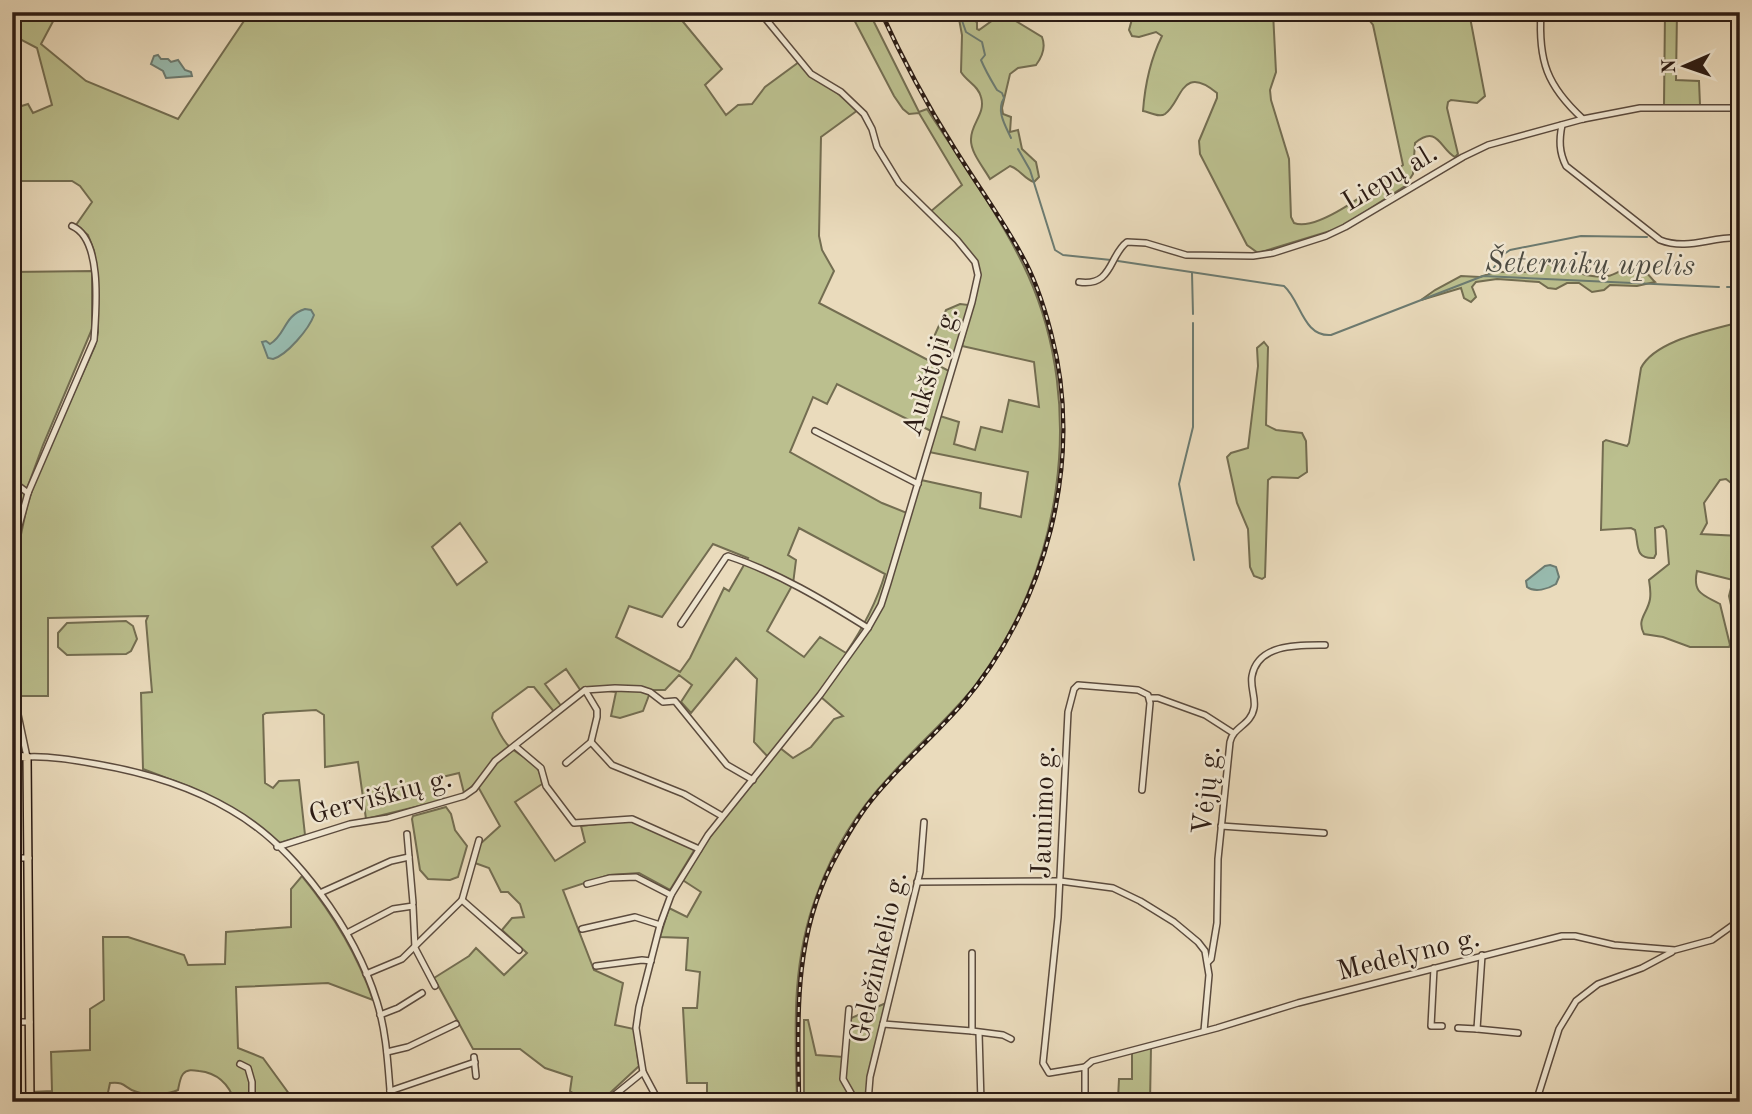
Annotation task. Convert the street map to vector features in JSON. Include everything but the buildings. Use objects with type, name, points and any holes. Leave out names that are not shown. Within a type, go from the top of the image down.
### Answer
[{"type":"main road","points":[[12,756],[27,757],[30,1102]]},
{"type":"street","name":"Aukštoji g.","points":[[659,1102],[643,1072],[637,1040],[637,1020],[660,925],[671,895],[722,816],[753,780],[868,628],[884,595],[978,279],[977,267],[957,240],[899,183],[877,147],[870,124],[855,104],[841,92],[810,74],[760,12]]},
{"type":"street","points":[[1541,12],[1542,49],[1554,88],[1583,119]]},
{"type":"street","name":"Liepų al.","points":[[1079,282],[1088,283],[1113,266],[1120,248],[1127,242],[1146,243],[1186,255],[1253,256],[1273,253],[1326,236],[1488,145],[1583,119],[1640,108],[1740,108]]},
{"type":"street","points":[[1562,125],[1560,151],[1566,166],[1660,240],[1672,245],[1686,245],[1720,237],[1740,238]]},
{"type":"street","points":[[1550,128],[1560,138]]},
{"type":"street","points":[[72,226],[81,231],[89,241],[93,261],[94,340],[28,493],[18,533],[17,710],[27,757],[63,759],[131,770],[162,779],[230,809],[278,847],[320,893],[347,933],[366,974],[380,1015],[387,1052],[391,1102]]},
{"type":"street","points":[[815,431],[918,484]]},
{"type":"street","points":[[12,481],[28,493]]},
{"type":"street","points":[[681,624],[728,556],[756,566],[868,628]]},
{"type":"street","name":"Vėjų g.","points":[[1204,1031],[1208,962],[1211,959],[1217,923],[1221,826],[1233,733],[1246,724],[1252,715],[1254,702],[1251,680],[1261,659],[1284,647],[1325,645]]},
{"type":"street","name":"Jaunimo g.","points":[[1085,1065],[1049,1073],[1043,1063],[1060,881],[1068,712],[1074,689],[1078,685],[1139,690],[1150,698]]},
{"type":"street","points":[[566,762],[591,742],[597,710],[585,690],[641,689],[663,702],[675,701],[727,765],[753,780]]},
{"type":"street","name":"Gerviškių g.","points":[[278,847],[363,820],[405,815],[458,799],[469,793],[495,761],[585,690]]},
{"type":"street","points":[[1142,790],[1150,698],[1164,700],[1205,715],[1233,733]]},
{"type":"street","points":[[591,742],[612,765],[684,794],[722,816]]},
{"type":"street","points":[[515,746],[541,768],[545,786],[575,823],[632,819],[699,849]]},
{"type":"street","name":"Geležinkelio g.","points":[[868,1102],[870,1077],[917,882],[924,822]]},
{"type":"street","points":[[1221,826],[1324,833]]},
{"type":"street","points":[[407,834],[415,948],[435,986]]},
{"type":"street","points":[[366,974],[395,964],[415,948],[462,900],[479,840]]},
{"type":"street","points":[[320,893],[391,861],[409,856]]},
{"type":"street","points":[[12,858],[29,858]]},
{"type":"street","points":[[587,884],[610,878],[636,877],[671,895]]},
{"type":"street","points":[[917,882],[1060,881],[1113,887],[1174,922],[1198,942],[1205,951],[1208,962]]},
{"type":"street","points":[[462,900],[519,950]]},
{"type":"street","points":[[347,933],[393,909],[413,905]]},
{"type":"street","points":[[582,929],[635,918],[660,925]]},
{"type":"street","name":"Medelyno g.","points":[[1085,1065],[1298,1003],[1562,936],[1575,936],[1614,945],[1675,950],[1712,940],[1740,920]]},
{"type":"street","points":[[1648,949],[1650,964]]},
{"type":"street","points":[[1536,1102],[1559,1029],[1583,993],[1675,950]]},
{"type":"street","points":[[972,953],[972,1031]]},
{"type":"street","points":[[1477,1029],[1482,955]]},
{"type":"street","points":[[596,966],[651,961]]},
{"type":"street","points":[[1434,968],[1431,1026],[1441,1026]]},
{"type":"street","points":[[380,1015],[398,1008],[422,993]]},
{"type":"street","points":[[849,1009],[843,1079],[856,1102]]},
{"type":"street","points":[[12,1023],[30,1023]]},
{"type":"street","points":[[387,1052],[408,1047],[456,1024]]},
{"type":"street","points":[[883,1024],[972,1031],[1003,1035],[1011,1039]]},
{"type":"street","points":[[1458,1028],[1518,1033]]},
{"type":"street","points":[[979,1033],[981,1102]]},
{"type":"street","points":[[390,1091],[475,1060],[476,1076]]},
{"type":"street","points":[[240,1064],[248,1068],[251,1074],[252,1102]]},
{"type":"street","points":[[1085,1065],[1085,1102]]},
{"type":"street","points":[[607,1102],[643,1072]]},
{"type":"green space","points":[[12,12],[58,12],[41,44],[86,81],[178,119],[250,12],[675,12],[722,69],[705,85],[726,115],[738,105],[752,104],[765,87],[799,62],[858,110],[821,137],[819,236],[822,250],[834,271],[819,303],[949,371],[931,431],[837,384],[827,404],[813,397],[790,452],[882,503],[907,513],[887,581],[871,619],[835,672],[768,757],[754,742],[757,679],[736,658],[691,713],[681,702],[692,685],[679,675],[665,690],[651,690],[643,711],[620,718],[611,716],[616,692],[600,690],[583,694],[566,669],[545,684],[562,707],[555,713],[534,687],[528,687],[493,713],[492,718],[507,744],[539,770],[542,784],[515,802],[555,861],[585,842],[581,826],[629,820],[695,849],[670,890],[639,873],[609,875],[563,890],[594,970],[623,983],[615,1025],[634,1029],[639,1066],[605,1096],[574,1094],[570,1091],[572,1077],[545,1068],[520,1049],[473,1049],[434,978],[469,956],[476,948],[504,975],[527,953],[502,930],[512,918],[524,917],[520,904],[508,892],[501,892],[489,868],[475,863],[479,845],[500,826],[476,783],[464,793],[459,773],[438,778],[444,800],[366,819],[358,762],[325,767],[324,715],[316,710],[266,713],[263,715],[265,783],[273,788],[279,781],[299,780],[305,835],[276,844],[236,810],[190,787],[143,769],[141,693],[152,692],[146,621],[148,616],[48,618],[48,696],[19,696],[19,544],[37,475],[95,346],[98,332],[98,284],[94,251],[88,235],[76,225],[92,202],[80,186],[72,181],[12,181],[12,168],[15,169],[17,157],[12,161],[12,109],[28,104],[33,113],[52,105],[37,48],[12,35]],"holes":[[[460,523],[487,562],[457,585],[432,547]],[[799,528],[885,574],[869,615],[846,653],[820,637],[804,657],[767,631],[793,584],[796,560],[788,555]],[[713,544],[748,558],[729,591],[724,588],[690,658],[680,672],[616,637],[629,606],[662,617]]]},
{"type":"green space","points":[[850,12],[869,12],[919,112],[927,109],[994,211],[1028,275],[1046,326],[1057,379],[1060,434],[1056,488],[1045,542],[1027,594],[1003,643],[963,700],[866,803],[823,878],[809,920],[799,971],[796,997],[797,1102],[707,1102],[707,1083],[687,1083],[683,1008],[697,1008],[700,972],[686,970],[688,938],[660,937],[669,908],[687,917],[701,892],[681,879],[723,818],[780,748],[793,758],[811,747],[834,719],[843,716],[821,697],[876,618],[921,480],[981,493],[980,508],[1021,517],[1028,472],[929,452],[940,416],[959,422],[954,444],[975,450],[981,427],[1002,432],[1009,400],[1039,407],[1034,362],[962,346],[980,276],[979,268],[930,212],[962,185],[919,113],[909,114],[894,96]]},
{"type":"green space","points":[[1134,12],[1273,12],[1276,72],[1270,90],[1289,159],[1291,217],[1294,223],[1305,224],[1334,213],[1403,165],[1373,25],[1363,12],[1469,12],[1485,96],[1477,103],[1451,100],[1448,102],[1447,108],[1458,154],[1455,157],[1434,137],[1423,138],[1415,143],[1413,174],[1405,186],[1340,228],[1258,253],[1247,245],[1200,154],[1199,141],[1217,93],[1205,85],[1189,83],[1165,114],[1143,111],[1149,72],[1162,36],[1156,32],[1139,37],[1132,36],[1129,30]]},
{"type":"green space","points":[[1665,12],[1677,12],[1676,80],[1699,81],[1700,105],[1664,105]]},
{"type":"green space","points":[[964,15],[977,22],[979,30],[1000,15],[1006,15],[1042,37],[1043,52],[1036,65],[1018,68],[1010,74],[1002,108],[1003,114],[1011,117],[1010,132],[1018,130],[1022,149],[1036,162],[1039,177],[1034,182],[1010,166],[990,179],[973,149],[972,133],[982,103],[977,89],[961,72],[962,35],[959,19]]},
{"type":"green space","points":[[1547,264],[1599,277],[1634,266],[1643,269],[1655,282],[1637,286],[1610,285],[1604,290],[1592,292],[1579,283],[1567,283],[1556,289],[1548,288],[1539,282],[1497,279],[1476,282],[1472,287],[1476,297],[1471,302],[1464,298],[1461,288],[1421,300],[1461,276],[1480,277],[1495,272],[1541,272]]},
{"type":"green space","points":[[92,271],[92,329],[43,445],[15,530],[12,696],[12,272]]},
{"type":"green space","points":[[960,304],[969,305],[955,354],[933,339],[946,310]]},
{"type":"green space","points":[[1740,322],[1740,490],[1726,479],[1720,480],[1704,503],[1707,523],[1701,534],[1740,536],[1740,630],[1736,628],[1729,596],[1733,580],[1697,571],[1698,589],[1704,596],[1720,604],[1730,645],[1690,647],[1663,637],[1644,634],[1641,624],[1650,599],[1649,580],[1669,564],[1666,530],[1663,526],[1655,528],[1656,554],[1654,558],[1648,558],[1640,553],[1635,530],[1601,530],[1603,442],[1606,440],[1627,446],[1629,443],[1641,368],[1648,358],[1671,343]]},
{"type":"green space","points":[[1264,342],[1268,347],[1266,425],[1276,430],[1302,433],[1306,441],[1307,472],[1298,478],[1272,477],[1268,480],[1265,577],[1262,579],[1254,576],[1250,567],[1248,529],[1237,503],[1227,457],[1231,453],[1248,448],[1258,366],[1257,348]]},
{"type":"green space","points":[[126,621],[133,626],[137,639],[131,651],[126,654],[67,655],[58,647],[58,633],[67,623]]},
{"type":"green space","points":[[446,807],[451,814],[455,830],[467,846],[458,877],[450,880],[428,879],[420,870],[412,819],[413,816]]},
{"type":"green space","points":[[302,876],[343,935],[360,966],[373,1000],[328,983],[236,987],[238,1048],[263,1058],[295,1102],[235,1102],[230,1090],[217,1077],[192,1070],[183,1074],[178,1090],[169,1093],[141,1093],[120,1083],[110,1083],[106,1102],[32,1102],[32,1092],[52,1091],[51,1052],[90,1050],[90,1009],[104,1000],[103,937],[128,937],[184,955],[188,965],[225,964],[226,932],[291,927],[291,889]]},
{"type":"green space","points":[[886,1003],[866,1102],[804,1102],[804,1020],[808,1020],[816,1055],[844,1057],[849,1019]]},
{"type":"green space","points":[[1151,1047],[1150,1102],[1088,1102],[1088,1098],[1118,1099],[1119,1079],[1132,1079],[1132,1052]]},
{"type":"water","points":[[158,55],[171,62],[178,60],[192,76],[166,78],[163,71],[151,64],[154,56]]},
{"type":"water","points":[[305,309],[311,310],[314,315],[303,334],[279,357],[268,358],[262,342],[270,344],[279,336],[292,316]]},
{"type":"water","points":[[1550,565],[1556,567],[1559,577],[1556,584],[1542,590],[1527,587],[1526,581]]},
{"type":"waterway","name":"Šeternikų upelis","points":[[959,12],[966,32],[982,42],[985,55],[981,60],[1004,98],[1001,113],[1011,138]]},
{"type":"waterway","name":"Šeternikų upelis","points":[[1018,149],[1030,170],[1055,250],[1063,255],[1111,260]]},
{"type":"waterway","points":[[1489,274],[1510,250],[1581,236],[1647,237]]},
{"type":"waterway","name":"Šeternikų upelis","points":[[1118,261],[1284,286],[1308,324],[1322,334],[1331,335],[1483,276],[1719,287]]},
{"type":"waterway","points":[[1192,273],[1193,314]]},
{"type":"waterway","name":"Šeternikų upelis","points":[[1727,287],[1740,287]]},
{"type":"waterway","points":[[1193,323],[1193,427],[1179,484],[1194,560]]},
{"type":"railway","points":[[799,1102],[800,980],[810,922],[819,893],[856,821],[895,773],[962,704],[991,665],[1016,623],[1036,577],[1051,529],[1060,480],[1063,431],[1060,381],[1051,333],[1039,292],[1013,240],[924,97],[881,12]]}]
